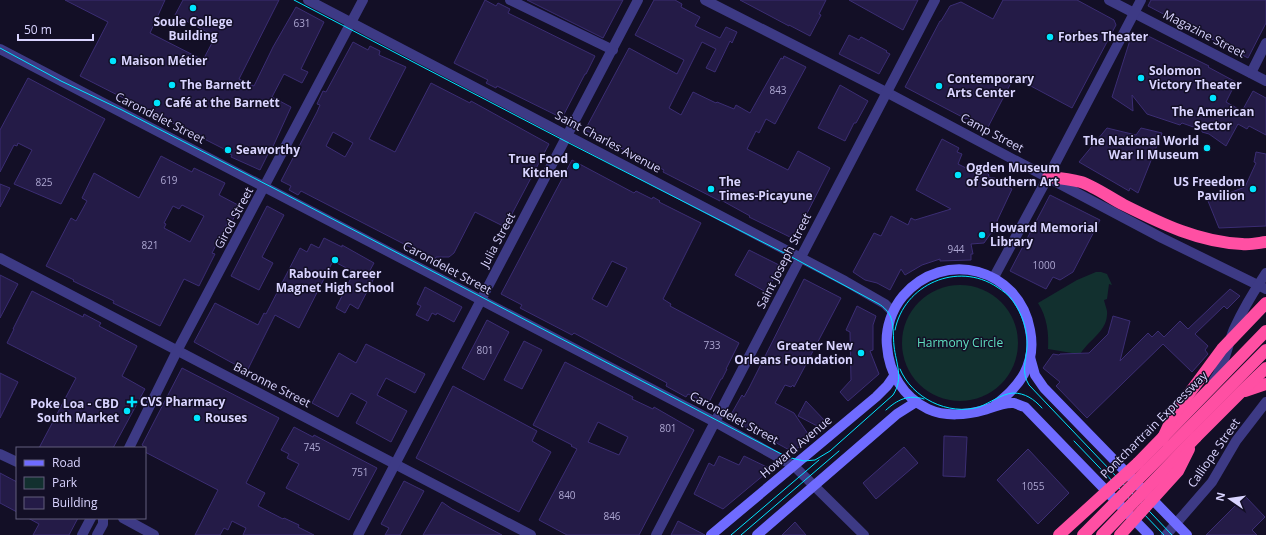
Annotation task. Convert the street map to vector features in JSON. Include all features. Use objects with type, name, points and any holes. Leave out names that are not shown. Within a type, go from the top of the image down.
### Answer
[{"type":"highway","points":[[1048,177],[1082,182],[1146,216],[1195,237],[1219,242],[1243,244],[1266,242]]},
{"type":"highway","points":[[1162,440],[1174,414],[1222,349],[1266,303]]},
{"type":"highway","name":"Pontchartrain Expressway","points":[[1059,535],[1162,440],[1266,331]]},
{"type":"highway","points":[[1083,535],[1266,350]]},
{"type":"highway","points":[[1102,535],[1240,392],[1266,368]]},
{"type":"highway","points":[[1240,392],[1266,384]]},
{"type":"highway","points":[[1120,535],[1178,470],[1196,437]]},
{"type":"main road","points":[[1149,535],[1025,407],[1013,403],[971,413],[941,414],[916,402],[907,394],[894,376],[888,361],[886,344],[888,328],[893,312],[899,300],[908,290],[924,278],[942,271],[955,269],[982,272],[994,277],[1008,287],[1023,309],[1028,322],[1031,334],[1030,357],[1035,375],[1044,388],[1187,535]]},
{"type":"main road","points":[[993,407],[1009,394],[1017,384],[1024,373],[1030,357]]},
{"type":"main road","name":"Howard Avenue","points":[[711,535],[876,397],[894,376]]},
{"type":"main road","points":[[757,535],[897,414],[916,402]]},
{"type":"street","name":"Saint Charles Avenue","points":[[308,0],[845,281],[882,302],[893,312]]},
{"type":"street","name":"Girod Street","points":[[129,447],[177,351],[363,0]]},
{"type":"street","points":[[510,0],[613,50]]},
{"type":"street","name":"Julia Street","points":[[358,535],[638,0]]},
{"type":"street","name":"Camp Street","points":[[705,0],[886,92],[1162,238],[1262,287]]},
{"type":"street","name":"Saint Joseph Street","points":[[656,535],[935,0]]},
{"type":"street","name":"Magazine Street","points":[[1109,0],[1266,81]]},
{"type":"street","points":[[994,277],[1141,0]]},
{"type":"street","points":[[1251,73],[1266,43]]},
{"type":"street","name":"Carondelet Street","points":[[0,49],[715,422],[794,466],[864,535]]},
{"type":"street","name":"Baronne Street","points":[[0,258],[532,535]]},
{"type":"street","points":[[1066,535],[1205,392],[1219,373],[1234,330],[1248,303],[1262,287],[1266,273]]},
{"type":"street","points":[[1262,287],[1266,296]]},
{"type":"street","name":"Calliope Street","points":[[1166,535],[1212,482],[1236,441],[1266,402]]},
{"type":"street","points":[[0,454],[16,462]]},
{"type":"street","points":[[82,535],[90,519]]},
{"type":"street","points":[[97,535],[103,524],[103,519]]},
{"type":"street","points":[[125,519],[154,535]]},
{"type":"green space","points":[[1096,272],[1107,274],[1112,285],[1109,284],[1107,299],[1104,300],[1107,313],[1106,322],[1103,328],[1085,348],[1078,359],[1072,353],[1048,349],[1047,325],[1044,314],[1038,303],[1077,280]]},
{"type":"green space","name":"Harmony Circle","points":[[960,285],[982,289],[1001,302],[1014,321],[1018,343],[1014,365],[1001,384],[982,397],[960,401],[938,397],[919,384],[906,365],[902,343],[906,321],[919,302],[938,289]]},
{"type":"building","points":[[65,0],[165,0],[150,33],[203,60],[213,41],[206,37],[209,33],[175,15],[183,0],[279,0],[239,79],[254,86],[273,47],[296,7],[324,22],[301,69],[308,72],[302,83],[284,74],[272,97],[291,107],[270,153],[269,152],[260,170],[231,157],[232,155],[224,151],[224,149],[80,76],[108,22]]},
{"type":"building","points":[[485,0],[496,6],[498,3],[510,9],[508,13],[595,56],[562,118],[497,86],[496,88],[486,83],[488,80],[454,63]]},
{"type":"building","points":[[527,0],[623,0],[603,38]]},
{"type":"building","points":[[654,0],[675,0],[682,4],[681,7],[700,17],[695,26],[720,38],[726,27],[737,32],[732,43],[730,41],[715,72],[706,68],[716,49],[702,42],[669,108],[681,115],[693,92],[716,103],[717,102],[734,109],[736,105],[750,113],[781,58],[783,59],[784,56],[806,67],[775,124],[766,119],[759,133],[756,131],[747,149],[788,170],[798,151],[830,168],[794,239],[749,217],[750,216],[721,200],[720,201],[663,172],[664,170],[585,130],[629,48],[677,74],[684,60],[635,35]]},
{"type":"building","points":[[740,0],[826,0],[819,14],[821,15],[810,36]]},
{"type":"building","points":[[849,0],[918,0],[903,30]]},
{"type":"building","points":[[1003,0],[1077,0],[1114,20],[1116,25],[1072,108],[1014,77],[987,129],[905,87],[940,21],[950,6],[961,2],[993,19]]},
{"type":"building","points":[[1151,0],[1266,0],[1266,23],[1248,58],[1148,6]]},
{"type":"building","points":[[1140,34],[1142,37],[1146,35],[1209,66],[1208,67],[1236,82],[1226,102],[1242,111],[1253,91],[1266,98],[1266,135],[1249,126],[1247,129],[1238,124],[1226,146],[1209,134],[1202,132],[1202,130],[1182,123],[1180,125],[1147,114],[1132,95],[1133,111],[1112,97],[1131,37]]},
{"type":"building","points":[[849,35],[859,40],[861,37],[890,54],[879,74],[839,54]]},
{"type":"building","points":[[353,42],[368,50],[370,46],[380,51],[379,55],[406,67],[369,139],[395,152],[431,83],[470,103],[471,101],[549,144],[505,227],[475,212],[454,253],[449,257],[436,257],[435,260],[301,191],[298,195],[289,190],[291,186],[281,181],[317,112],[320,105],[317,104],[323,91],[326,92]],"holes":[[[333,132],[353,143],[345,157],[326,146]]]},
{"type":"building","points":[[28,78],[105,119],[61,204],[14,184],[32,150],[18,143],[17,146],[14,145],[0,172],[0,130]]},
{"type":"building","points":[[840,85],[868,101],[845,141],[818,128]]},
{"type":"building","points":[[1107,128],[1136,135],[1141,128],[1162,133],[1138,193],[1130,188],[1129,191],[1079,162]]},
{"type":"building","points":[[942,139],[959,148],[957,152],[962,154],[958,164],[970,170],[975,165],[989,168],[987,173],[989,175],[988,177],[999,179],[1000,183],[1012,189],[997,221],[999,228],[998,231],[991,233],[984,243],[971,244],[973,254],[971,254],[971,260],[940,261],[940,259],[922,265],[905,275],[901,269],[890,290],[877,283],[865,280],[853,272],[874,233],[881,236],[891,216],[908,225],[911,218],[915,220],[951,209],[916,190]]},
{"type":"building","name":"US Freedom Pavilion","points":[[1256,152],[1266,154],[1266,226],[1219,228],[1208,201],[1245,187],[1256,163],[1254,162]]},
{"type":"building","points":[[161,156],[192,172],[194,168],[225,183],[219,195],[238,205],[235,211],[237,212],[230,225],[227,224],[212,253],[215,254],[199,286],[184,279],[160,326],[113,303],[114,301],[46,266],[71,218],[76,221],[87,201],[82,198],[94,173],[139,198]],"holes":[[[182,205],[204,216],[190,242],[164,228],[166,224],[164,223],[173,206],[179,209]]]},
{"type":"building","points":[[572,160],[634,193],[636,191],[652,199],[653,197],[660,201],[659,202],[701,223],[663,299],[671,304],[670,306],[739,343],[708,404],[688,394],[686,397],[666,386],[667,383],[574,333],[572,335],[520,308],[522,305],[501,294]],"holes":[[[612,261],[627,268],[607,307],[592,299]]]},
{"type":"building","points":[[0,184],[10,188],[0,207]]},
{"type":"building","points":[[1050,195],[1100,220],[1073,272],[1060,280],[1053,277],[1046,289],[1010,271]]},
{"type":"building","points":[[267,206],[284,215],[262,257],[273,263],[259,290],[231,276]]},
{"type":"building","points":[[324,238],[342,247],[342,245],[374,263],[368,274],[374,278],[358,309],[350,304],[345,313],[336,308],[354,272],[333,261],[299,328],[275,315],[247,371],[194,342],[215,303],[258,325],[264,313],[266,314],[300,248],[307,252],[311,244],[319,248]]},
{"type":"building","points":[[749,250],[781,266],[766,292],[735,275]]},
{"type":"building","points":[[0,275],[18,284],[0,318]]},
{"type":"building","points":[[804,279],[841,298],[794,387],[793,385],[791,387],[785,385],[775,403],[794,413],[808,434],[805,437],[807,440],[793,452],[771,440],[772,439],[732,421],[729,418],[742,395],[744,397],[749,388]]},
{"type":"building","points":[[425,287],[462,307],[454,322],[437,313],[436,315],[432,313],[428,321],[416,315],[421,306],[417,304]]},
{"type":"building","points":[[1230,289],[1240,296],[1227,309],[1224,306],[1195,334],[1208,346],[1205,350],[1208,354],[1192,372],[1163,344],[1087,418],[1056,386],[1060,382],[1043,368],[1053,354],[1089,353],[1108,334],[1113,316],[1130,321],[1120,361],[1148,333],[1152,337],[1158,331],[1164,337],[1180,321],[1188,329]]},
{"type":"building","points":[[32,291],[83,317],[84,314],[101,323],[99,326],[137,346],[122,376],[145,389],[114,447],[40,447],[76,378],[7,343]]},
{"type":"building","name":"Greater New Orleans Foundation","points":[[857,306],[876,316],[873,325],[873,350],[870,351],[879,374],[848,401],[840,392],[851,380],[850,332],[846,330]]},
{"type":"building","points":[[487,320],[509,332],[484,380],[462,368]]},
{"type":"building","points":[[524,341],[542,350],[522,389],[504,380]]},
{"type":"building","points":[[366,344],[425,374],[415,393],[386,378],[377,395],[407,411],[391,442],[356,423],[367,402],[351,393],[338,417],[312,403],[339,353],[356,363]]},
{"type":"building","points":[[565,362],[633,397],[632,399],[653,409],[654,407],[694,430],[639,535],[567,535],[539,520],[577,449],[533,425]],"holes":[[[598,422],[628,437],[619,455],[588,442]]]},
{"type":"building","points":[[182,368],[279,418],[246,483],[265,493],[258,506],[283,519],[284,518],[299,525],[298,527],[314,535],[243,535],[246,528],[232,521],[228,530],[224,528],[220,535],[195,535],[218,490],[146,453],[146,447],[142,445]]},
{"type":"building","points":[[0,373],[18,382],[0,418]]},
{"type":"building","points":[[453,386],[537,431],[532,441],[551,452],[519,512],[416,458]]},
{"type":"building","points":[[806,401],[827,423],[821,428],[798,416]]},
{"type":"building","points":[[294,427],[313,437],[314,435],[377,468],[349,520],[286,488],[299,464],[287,458],[289,454],[281,450]]},
{"type":"building","points":[[944,436],[967,437],[965,477],[943,476]]},
{"type":"building","points":[[904,447],[918,463],[876,499],[863,483]]},
{"type":"building","points":[[1028,449],[1069,493],[1038,524],[997,480]]},
{"type":"building","points":[[719,456],[739,465],[744,456],[771,469],[723,509],[694,494],[709,463],[714,466]]},
{"type":"building","points":[[0,473],[16,481],[16,511],[0,503]]},
{"type":"building","points":[[404,481],[424,491],[400,535],[385,535],[389,528],[381,524]]},
{"type":"building","points":[[1245,496],[1265,517],[1252,530],[1257,535],[1206,535]]},
{"type":"building","points":[[442,502],[452,509],[502,535],[423,535]]},
{"type":"building","points":[[30,519],[77,519],[69,535],[33,535],[39,524]]},
{"type":"building","points":[[678,521],[705,535],[671,535]]},
{"type":"building","points":[[795,522],[806,535],[782,535]]},
{"type":"tram line","points":[[0,48],[61,81],[122,110],[281,192],[787,457],[804,461],[815,460],[830,451],[893,395],[899,377],[894,346],[893,325],[889,314],[881,305],[788,255],[294,0]]},
{"type":"tram line","points":[[895,330],[900,314],[909,300],[921,289],[935,282],[950,277],[966,276],[982,279],[1004,292],[1016,306],[1022,317],[1025,328],[1027,341],[1025,376],[1029,385],[1172,535]]},
{"type":"tram line","points":[[900,369],[913,388],[922,396],[944,407],[955,409],[979,407],[1000,397],[1013,393],[1029,397],[1042,408]]},
{"type":"tram line","points":[[886,410],[894,403],[903,399],[913,397],[924,399]]},
{"type":"tram line","points":[[1074,441],[1164,535]]},
{"type":"tram line","points":[[741,535],[839,451]]},
{"type":"tram line","points":[[731,535],[819,460]]},
{"type":"place","name":"Soule College Building","points":[[193,8]]},
{"type":"place","name":"Forbes Theater","points":[[1050,37]]},
{"type":"place","name":"Maison Métier","points":[[113,61]]},
{"type":"place","name":"Solomon Victory Theater","points":[[1141,78]]},
{"type":"place","name":"The Barnett","points":[[172,85]]},
{"type":"place","name":"Contemporary Arts Center","points":[[939,86]]},
{"type":"place","name":"The American Sector","points":[[1213,98]]},
{"type":"place","name":"Café at the Barnett","points":[[157,103]]},
{"type":"place","name":"The National World War II Museum","points":[[1207,148]]},
{"type":"place","name":"Seaworthy","points":[[228,150]]},
{"type":"place","name":"True Food Kitchen","points":[[576,166]]},
{"type":"place","name":"Ogden Museum of Southern Art","points":[[958,175]]},
{"type":"place","name":"The Times-Picayune","points":[[711,189]]},
{"type":"place","name":"US Freedom Pavilion","points":[[1253,189]]},
{"type":"place","name":"Howard Memorial Library","points":[[982,235]]},
{"type":"place","name":"Rabouin Career Magnet High School","points":[[335,260]]},
{"type":"place","name":"Greater New Orleans Foundation","points":[[861,353]]},
{"type":"place","name":"CVS Pharmacy","points":[[132,402]]},
{"type":"place","name":"Poke Loa - CBD South Market","points":[[127,411]]},
{"type":"place","name":"Rouses","points":[[197,418]]}]
